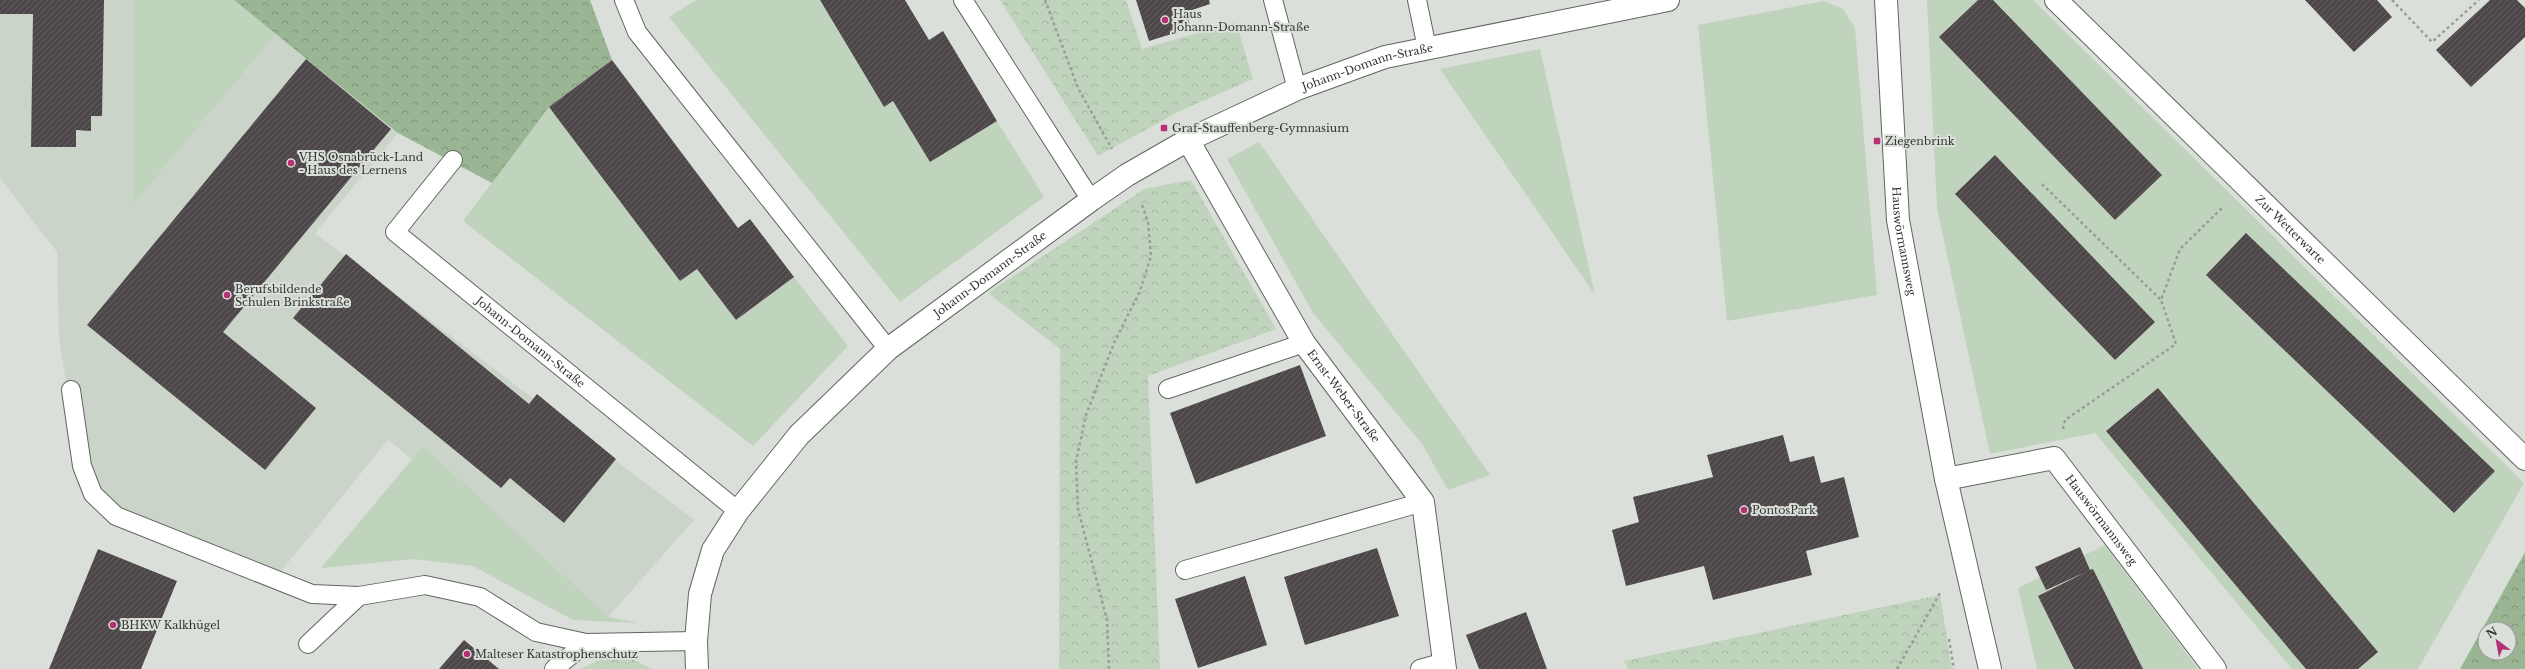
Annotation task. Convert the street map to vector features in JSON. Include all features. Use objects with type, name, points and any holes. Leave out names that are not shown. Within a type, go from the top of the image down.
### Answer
[{"type":"street","name":"Johann-Domann-Straße","points":[[697,669],[696,641],[700,594],[713,550],[738,511],[799,435],[888,349],[1127,175],[1188,140],[1297,89],[1385,57],[1668,0]]},
{"type":"street","name":"Hauswörmannsweg","points":[[1886,0],[1898,220],[1946,479],[1990,669]]},
{"type":"street","name":"Zur Wetterwarte","points":[[2056,0],[2525,459]]},
{"type":"street","name":"Ernst-Weber-Straße","points":[[1188,140],[1304,342],[1423,502],[1445,665]]},
{"type":"street","name":"Hauswörmannsweg","points":[[2054,458],[2215,669]]},
{"type":"street","points":[[1946,479],[2054,458]]},
{"type":"lane","points":[[624,0],[637,32],[888,349]]},
{"type":"lane","points":[[963,0],[1091,200]]},
{"type":"lane","points":[[1273,0],[1297,89]]},
{"type":"lane","points":[[1417,0],[1427,48]]},
{"type":"lane","name":"Johann-Domann-Straße","points":[[453,160],[395,232],[738,511]]},
{"type":"lane","points":[[1168,389],[1304,342]]},
{"type":"lane","points":[[71,390],[82,466],[93,494],[116,516],[312,594],[359,596],[424,585],[480,597],[536,632],[586,643],[696,641]]},
{"type":"lane","points":[[1185,570],[1423,502]]},
{"type":"lane","points":[[308,644],[359,596]]},
{"type":"lane","points":[[554,669],[586,643]]},
{"type":"lane","points":[[1420,669],[1445,665]]},
{"type":"path","points":[[1045,0],[1078,88],[1127,175],[1139,198],[1148,222],[1151,256],[1140,291],[1114,343],[1086,415],[1076,461],[1078,510],[1107,620],[1109,669]]},
{"type":"path","points":[[2392,0],[2432,42],[2479,0]]},
{"type":"path","points":[[2042,184],[2161,300],[2176,344],[2065,420],[2054,458]]},
{"type":"path","points":[[2161,300],[2180,249],[2245,185]]},
{"type":"path","points":[[1897,669],[1941,592]]},
{"type":"shaded area","name":"Berufsbildende Schulen Brinkstraße","points":[[0,0],[135,0],[134,204],[277,33],[398,133],[315,233],[694,520],[608,617],[388,440],[278,575],[104,501],[79,464],[59,338],[57,252],[0,178]]},
{"type":"green space","points":[[135,0],[234,0],[277,33],[133,205]]},
{"type":"green space","points":[[234,0],[590,0],[612,60],[549,107],[492,183],[398,133]]},
{"type":"green space","points":[[696,0],[820,0],[884,107],[893,101],[930,161],[997,121],[1044,197],[900,302],[669,17]]},
{"type":"green space","points":[[1000,0],[1126,0],[1142,49],[1236,22],[1253,79],[1180,111],[1098,156]]},
{"type":"green space","points":[[1927,0],[2033,0],[2524,483],[2418,669],[2292,669],[2095,433],[1990,454],[1937,208]]},
{"type":"green space","points":[[1824,1],[1843,9],[1855,28],[1877,295],[1727,321],[1698,25]]},
{"type":"green space","points":[[1540,49],[1595,295],[1440,69]]},
{"type":"green space","points":[[549,107],[680,281],[697,269],[736,320],[794,277],[848,346],[753,446],[463,221]]},
{"type":"green space","points":[[1259,142],[1490,475],[1448,490],[1422,444],[1313,313],[1227,159]]},
{"type":"green space","points":[[1191,180],[1276,329],[1148,376],[1160,669],[1059,669],[1060,349],[988,293],[1144,189]]},
{"type":"green space","points":[[423,446],[608,617],[639,623],[573,620],[473,566],[413,559],[321,568]]},
{"type":"green space","points":[[2105,545],[2198,669],[2037,669],[2018,588]]},
{"type":"green space","points":[[2525,552],[2525,669],[2460,669],[2477,638],[2477,661],[2517,661],[2517,621],[2487,621]]},
{"type":"green space","points":[[1940,595],[1952,669],[1628,669],[1624,661]]},
{"type":"green space","points":[[628,657],[652,669],[581,669],[604,658]]},
{"type":"building","points":[[0,0],[104,0],[102,116],[91,116],[91,131],[76,130],[76,147],[31,147],[33,14],[0,14]]},
{"type":"building","points":[[820,0],[905,0],[929,40],[943,31],[997,121],[930,162],[893,101],[884,107]]},
{"type":"building","name":"Haus Johann-Domann-Straße","points":[[1136,0],[1209,0],[1210,4],[1186,12],[1191,28],[1149,41]]},
{"type":"building","points":[[1978,0],[1993,0],[2162,175],[2115,220],[1939,37]]},
{"type":"building","points":[[2305,0],[2377,0],[2392,17],[2354,52]]},
{"type":"building","points":[[2490,0],[2517,0],[2525,8],[2525,37],[2471,87],[2436,50]]},
{"type":"building","points":[[306,59],[391,129],[223,332],[316,408],[265,470],[87,325]]},
{"type":"building","points":[[612,60],[738,228],[750,219],[794,277],[736,320],[697,269],[680,281],[549,107]]},
{"type":"building","points":[[1995,155],[2155,322],[2115,360],[1955,194]]},
{"type":"building","points":[[2246,233],[2495,471],[2454,513],[2206,275]]},
{"type":"building","points":[[346,254],[529,404],[537,394],[616,459],[564,523],[510,478],[501,488],[293,318]]},
{"type":"building","points":[[1300,365],[1326,436],[1196,484],[1170,413]]},
{"type":"building","points":[[2158,388],[2378,652],[2358,669],[2306,669],[2106,431]]},
{"type":"building","name":"PontosPark","points":[[1783,435],[1790,462],[1814,456],[1821,483],[1844,477],[1859,537],[1806,551],[1812,575],[1713,600],[1704,566],[1626,586],[1612,530],[1639,522],[1633,497],[1713,477],[1707,455]]},
{"type":"building","points":[[2080,547],[2090,570],[2093,569],[2143,669],[2074,669],[2038,596],[2086,572],[2046,590],[2035,567]]},
{"type":"building","points":[[1377,548],[1399,616],[1305,645],[1284,577]]},
{"type":"building","name":"BHKW Kalkhügel","points":[[98,549],[177,581],[141,669],[49,669]]},
{"type":"building","points":[[1245,576],[1267,645],[1198,668],[1175,599]]},
{"type":"building","points":[[1526,612],[1547,669],[1479,669],[1466,635]]},
{"type":"building","name":"Malteser Katastrophenschutz","points":[[464,640],[499,669],[439,669]]},
{"type":"place","name":"Haus Johann-Domann-Straße","points":[[1165,20]]},
{"type":"place","name":"Graf-Stauffenberg-Gymnasium","points":[[1164,128]]},
{"type":"place","name":"Ziegenbrink","points":[[1877,141]]},
{"type":"place","name":"VHS Osnabrück-Land - Haus des Lernens","points":[[291,163]]},
{"type":"place","name":"Berufsbildende Schulen Brinkstraße","points":[[227,295]]},
{"type":"place","name":"PontosPark","points":[[1744,510]]},
{"type":"place","name":"BHKW Kalkhügel","points":[[113,625]]},
{"type":"place","name":"Malteser Katastrophenschutz","points":[[467,654]]}]
